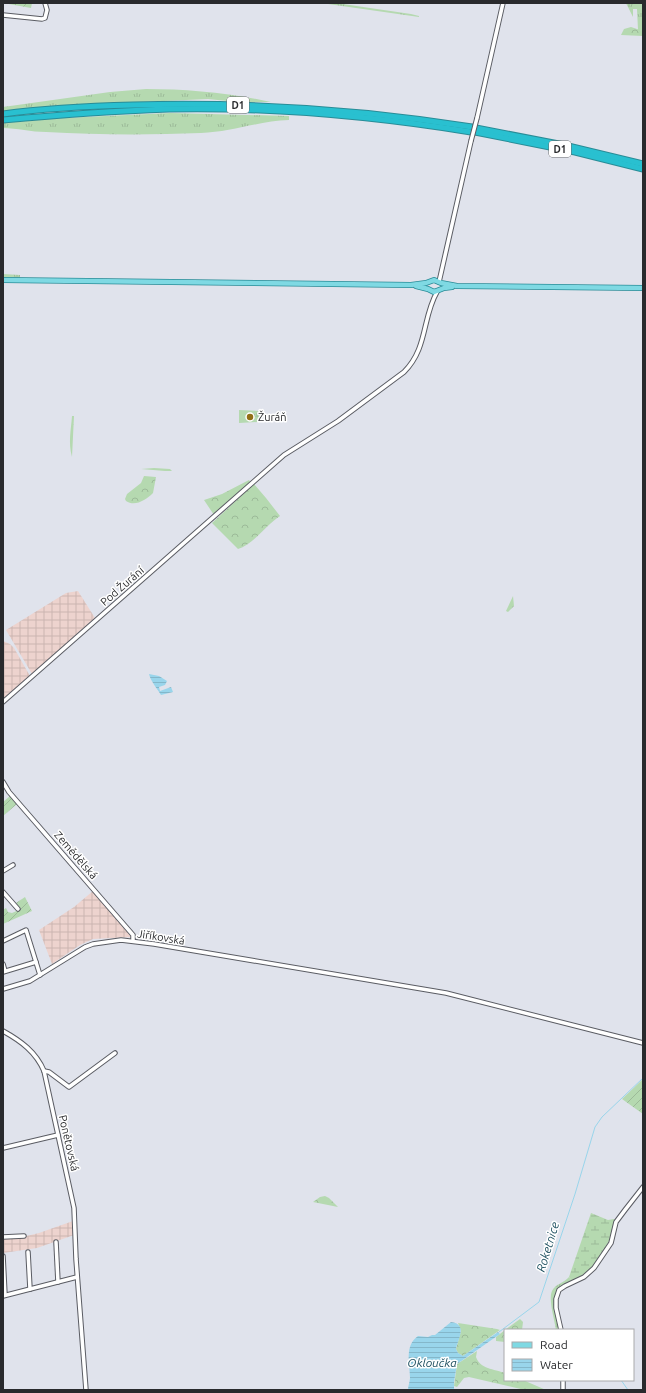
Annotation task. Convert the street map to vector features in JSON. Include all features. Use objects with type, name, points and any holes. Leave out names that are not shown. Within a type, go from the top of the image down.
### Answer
[{"type":"highway","name":"D1","points":[[3,114],[93,106],[169,104],[282,106],[372,113],[551,142],[643,164]]},
{"type":"highway","name":"D1","points":[[3,120],[93,112],[170,109],[336,115],[474,130],[575,152],[643,169]]},
{"type":"main road","points":[[3,280],[411,285],[436,282],[457,286],[643,288]]},
{"type":"main road","points":[[430,290],[428,287],[436,282]]},
{"type":"main road","points":[[436,282],[441,286],[438,291]]},
{"type":"main road","points":[[411,285],[438,291],[457,286]]},
{"type":"street","points":[[3,15],[42,19],[47,15],[45,3]]},
{"type":"street","points":[[436,282],[441,269],[503,3]]},
{"type":"street","points":[[430,290],[432,304]]},
{"type":"street","name":"Pod Žurání","points":[[3,702],[284,455],[338,421],[404,372],[417,354],[432,304],[438,291]]},
{"type":"street","name":"Zemědělská","points":[[3,782],[9,792],[133,935],[133,941]]},
{"type":"street","points":[[3,871],[13,865]]},
{"type":"street","points":[[3,892],[18,909]]},
{"type":"street","points":[[3,940],[26,930],[40,975]]},
{"type":"street","name":"Jiříkovská","points":[[3,989],[23,984],[85,947],[94,944],[121,940],[133,941],[446,993],[643,1043]]},
{"type":"street","points":[[3,964],[4,971],[36,962]]},
{"type":"street","name":"Ponětovská","points":[[3,1031],[18,1039],[25,1045],[36,1057],[44,1071],[74,1208],[77,1277],[86,1390]]},
{"type":"street","points":[[44,1071],[49,1072],[69,1086],[115,1053]]},
{"type":"street","points":[[3,1148],[58,1135]]},
{"type":"street","points":[[561,1329],[556,1308],[556,1299],[559,1290],[584,1277],[594,1268],[611,1243],[616,1222],[643,1187]]},
{"type":"street","points":[[3,1237],[24,1236]]},
{"type":"street","points":[[56,1242],[58,1282]]},
{"type":"street","points":[[28,1252],[30,1289]]},
{"type":"street","points":[[3,1256],[4,1296],[77,1277]]},
{"type":"shaded area","points":[[78,591],[95,618],[32,674],[6,630],[66,593]]},
{"type":"shaded area","points":[[3,641],[10,644],[14,648],[30,676],[3,701]]},
{"type":"shaded area","points":[[93,891],[133,937],[93,939],[80,945],[52,964],[39,930],[74,907]]},
{"type":"shaded area","points":[[73,1221],[74,1235],[37,1248],[3,1253],[3,1235],[6,1238],[18,1238],[39,1233]]},
{"type":"green space","points":[[3,3],[32,3],[31,8]]},
{"type":"green space","points":[[321,3],[336,3],[411,14],[419,17]]},
{"type":"green space","points":[[626,3],[643,3],[642,31],[638,30],[637,9],[633,9],[633,17]]},
{"type":"green space","points":[[631,27],[643,31],[643,36],[621,35],[624,29]]},
{"type":"green space","points":[[146,89],[209,92],[271,102],[237,102],[208,99],[76,105],[3,111],[3,107],[110,92]]},
{"type":"green space","points":[[170,113],[289,116],[289,120],[267,122],[223,131],[182,134],[85,134],[40,132],[3,128],[3,123],[42,119]]},
{"type":"green space","points":[[3,274],[20,275],[20,278],[3,278]]},
{"type":"green space","points":[[239,410],[261,411],[258,422],[239,423]]},
{"type":"green space","points":[[72,416],[74,416],[72,457],[70,441]]},
{"type":"green space","points":[[141,469],[170,469],[172,471]]},
{"type":"green space","points":[[144,476],[156,477],[153,493],[140,502],[129,503],[125,499],[127,494],[141,483]]},
{"type":"green space","points":[[249,480],[251,483],[214,515],[204,500],[222,494]]},
{"type":"green space","points":[[254,484],[280,516],[244,547],[238,549],[212,523]]},
{"type":"green space","points":[[513,596],[514,606],[508,612],[506,611]]},
{"type":"green space","points":[[10,796],[17,804],[3,816],[3,802]]},
{"type":"green space","points":[[25,897],[32,911],[3,924],[3,910],[6,908],[8,912],[12,913],[21,909],[16,903]]},
{"type":"green space","points":[[643,1079],[643,1114],[622,1099]]},
{"type":"green space","points":[[325,1196],[338,1207],[313,1202],[320,1197]]},
{"type":"green space","points":[[591,1213],[608,1220],[614,1219],[616,1221],[606,1249],[596,1263],[582,1276],[572,1281],[569,1277]]},
{"type":"green space","points":[[569,1277],[572,1281],[555,1295],[560,1329],[556,1329],[551,1304],[551,1295],[555,1287]]},
{"type":"green space","points":[[520,1319],[523,1322],[522,1329],[506,1329]]},
{"type":"green space","points":[[458,1323],[500,1330],[463,1356],[458,1353],[456,1349],[461,1331]]},
{"type":"green space","points":[[504,1331],[504,1342],[496,1341],[496,1337]]},
{"type":"green space","points":[[477,1351],[476,1357],[478,1361],[488,1368],[504,1373],[504,1381],[525,1381],[546,1390],[525,1390],[469,1377],[464,1378],[457,1387],[454,1386],[457,1364]]},
{"type":"water","points":[[149,674],[159,676],[167,681],[165,685],[159,687],[160,691],[171,687],[173,692],[161,695]]},
{"type":"water","name":"Okloučka","points":[[451,1322],[456,1323],[461,1329],[456,1349],[458,1353],[463,1356],[498,1332],[500,1334],[457,1364],[454,1390],[408,1390],[410,1378],[409,1350],[414,1340],[418,1336],[428,1337],[435,1335]]},
{"type":"waterway","name":"Roketnice","points":[[499,1332],[539,1302],[575,1194],[595,1127],[602,1117],[643,1078]]},
{"type":"waterway","points":[[622,1381],[628,1390]]},
{"type":"place","name":"Žuráň","points":[[250,417]]}]
